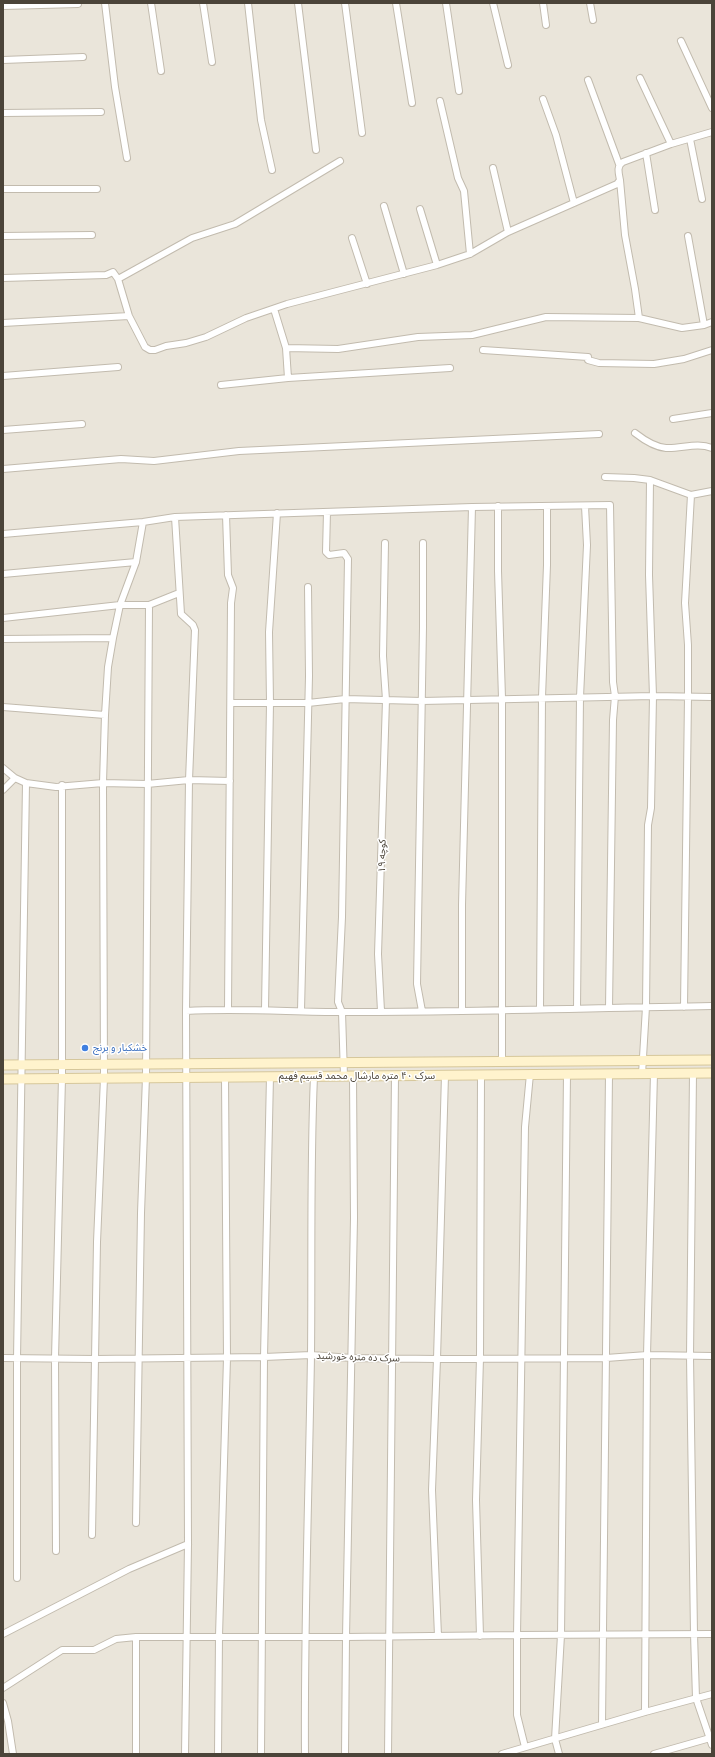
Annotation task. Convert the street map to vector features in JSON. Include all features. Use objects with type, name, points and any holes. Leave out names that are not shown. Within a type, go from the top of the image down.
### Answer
[{"type":"street","points":[[106,3],[115,87],[127,158]]},
{"type":"street","points":[[151,3],[161,71]]},
{"type":"street","points":[[202,3],[212,62]]},
{"type":"street","points":[[248,3],[261,120],[272,170]]},
{"type":"street","points":[[298,3],[316,150]]},
{"type":"street","points":[[345,3],[362,133]]},
{"type":"street","points":[[396,3],[412,103]]},
{"type":"street","points":[[446,3],[459,91]]},
{"type":"street","points":[[493,3],[508,65]]},
{"type":"street","points":[[543,3],[546,25]]},
{"type":"street","points":[[590,3],[593,20]]},
{"type":"street","points":[[3,6],[78,4]]},
{"type":"street","points":[[681,41],[712,108]]},
{"type":"street","points":[[3,60],[83,57]]},
{"type":"street","points":[[640,78],[670,144]]},
{"type":"street","points":[[588,80],[619,164],[618,167],[625,235],[639,318]]},
{"type":"street","points":[[543,99],[556,135],[574,203]]},
{"type":"street","points":[[440,101],[458,178],[464,191],[470,254]]},
{"type":"street","points":[[3,113],[101,112]]},
{"type":"street","points":[[619,164],[670,144],[712,132]]},
{"type":"street","points":[[690,138],[702,199]]},
{"type":"street","points":[[646,153],[655,210]]},
{"type":"street","points":[[118,279],[192,238],[235,224],[340,161]]},
{"type":"street","points":[[493,168],[508,232]]},
{"type":"street","points":[[3,278],[106,275],[113,272],[118,279],[129,316],[145,347],[150,350],[155,350],[206,337],[246,318],[274,309],[437,265],[470,254],[508,232],[610,187],[620,180]]},
{"type":"street","points":[[3,189],[97,188]]},
{"type":"street","points":[[384,206],[404,274]]},
{"type":"street","points":[[420,209],[437,265]]},
{"type":"street","points":[[3,236],[92,235]]},
{"type":"street","points":[[688,236],[704,325]]},
{"type":"street","points":[[352,238],[367,284]]},
{"type":"street","points":[[274,309],[286,348],[288,378]]},
{"type":"street","points":[[3,323],[129,316]]},
{"type":"street","points":[[286,348],[338,349],[418,338],[472,335],[546,317],[639,318],[682,328],[704,325],[712,322]]},
{"type":"street","points":[[483,350],[588,357],[588,360],[599,363],[654,364],[684,359],[712,350]]},
{"type":"street","points":[[3,376],[118,367]]},
{"type":"street","points":[[221,385],[288,378],[450,368]]},
{"type":"street","points":[[673,419],[712,413]]},
{"type":"street","points":[[3,430],[82,424]]},
{"type":"street","points":[[635,433],[647,442],[665,448],[697,445],[712,448]]},
{"type":"street","points":[[3,469],[121,460],[154,461],[239,451],[599,434]]},
{"type":"street","points":[[605,477],[650,480],[691,495],[712,491]]},
{"type":"street","points":[[642,1074],[646,1008],[648,825],[651,808],[653,696],[649,575],[650,480]]},
{"type":"street","points":[[684,1007],[688,697],[688,645],[685,603],[691,495]]},
{"type":"street","points":[[3,534],[143,522],[175,517],[498,506],[547,507],[610,505],[612,682],[615,696],[612,735],[609,1008]]},
{"type":"street","points":[[498,506],[498,571],[502,698],[502,1061]]},
{"type":"street","points":[[577,1009],[580,697],[586,545],[585,506]]},
{"type":"street","points":[[462,1011],[462,913],[472,507]]},
{"type":"street","points":[[540,1009],[542,698],[547,565],[547,507]]},
{"type":"street","points":[[327,512],[326,552],[329,555],[344,553],[348,559],[343,893],[338,1002],[342,1012],[344,1062],[348,1076],[354,1218],[345,1754]]},
{"type":"street","points":[[265,1009],[270,703],[269,632],[277,513]]},
{"type":"street","points":[[226,515],[228,575],[233,588],[231,603],[232,703],[228,1009]]},
{"type":"street","points":[[175,517],[181,614],[193,625],[195,630],[190,780],[186,1011],[188,1544],[185,1754]]},
{"type":"street","points":[[92,1535],[95,1359],[104,1078],[103,783],[105,715],[108,667],[113,638],[120,606],[136,562],[143,522]]},
{"type":"street","name":"کوچه ۱۹","points":[[381,1011],[378,954],[386,700],[383,656],[385,542]]},
{"type":"street","points":[[422,1011],[417,984],[423,543]]},
{"type":"street","points":[[3,574],[136,562]]},
{"type":"street","points":[[301,1010],[308,703],[308,587]]},
{"type":"street","points":[[3,618],[120,606],[150,605],[179,593]]},
{"type":"street","points":[[136,1523],[138,1358],[146,1077],[147,784],[150,605]]},
{"type":"street","points":[[3,639],[113,638]]},
{"type":"street","points":[[232,703],[308,703],[345,700],[422,701],[615,696],[712,697]]},
{"type":"street","points":[[3,707],[105,715]]},
{"type":"street","points":[[3,768],[15,778],[26,783],[56,787],[62,785],[103,783],[147,784],[190,780],[230,781]]},
{"type":"street","points":[[3,790],[15,778]]},
{"type":"street","points":[[17,1578],[17,1359],[26,783]]},
{"type":"street","points":[[56,1551],[55,1358],[62,1078],[62,785]]},
{"type":"street","points":[[186,1011],[228,1009],[342,1012],[462,1011],[712,1006]]},
{"type":"street","name":"سرک ۴۰ متره مارشال محمد قسیم فهیم","points":[[3,1065],[712,1060]]},
{"type":"street","points":[[693,1073],[690,1356],[694,1634],[696,1698],[712,1745]]},
{"type":"street","name":"سرک ۴۰ متره مارشال محمد قسیم فهیم","points":[[3,1078],[712,1073]]},
{"type":"street","points":[[525,1747],[517,1715],[517,1634],[525,1127],[530,1074]]},
{"type":"street","points":[[559,1754],[555,1739],[562,1635],[567,1074]]},
{"type":"street","points":[[602,1724],[609,1074]]},
{"type":"street","points":[[645,1712],[647,1355],[654,1074]]},
{"type":"street","points":[[438,1636],[432,1490],[445,1075]]},
{"type":"street","points":[[480,1075],[480,1358],[476,1500],[480,1636]]},
{"type":"street","points":[[261,1754],[264,1357],[270,1076]]},
{"type":"street","points":[[305,1754],[304,1636],[311,1355],[311,1153],[314,1076]]},
{"type":"street","points":[[388,1754],[396,1076]]},
{"type":"street","points":[[218,1754],[219,1636],[227,1358],[225,1077]]},
{"type":"street","name":"سرک ده متره خورشید","points":[[3,1358],[227,1358],[311,1355],[352,1358],[437,1359],[606,1358],[647,1355],[712,1356]]},
{"type":"street","points":[[3,1634],[130,1569],[188,1544]]},
{"type":"street","points":[[3,1688],[62,1650],[94,1650],[116,1639],[136,1637],[712,1634]]},
{"type":"street","points":[[136,1637],[136,1754]]},
{"type":"street","points":[[502,1754],[602,1724],[712,1694]]},
{"type":"street","points":[[3,1703],[5,1722],[13,1754]]},
{"type":"street","points":[[654,1754],[710,1738]]},
{"type":"shaded area","points":[[3,3],[712,3],[712,1754],[3,1754]]},
{"type":"place","name":"خشکبار و برنج","points":[[85,1048]]}]
